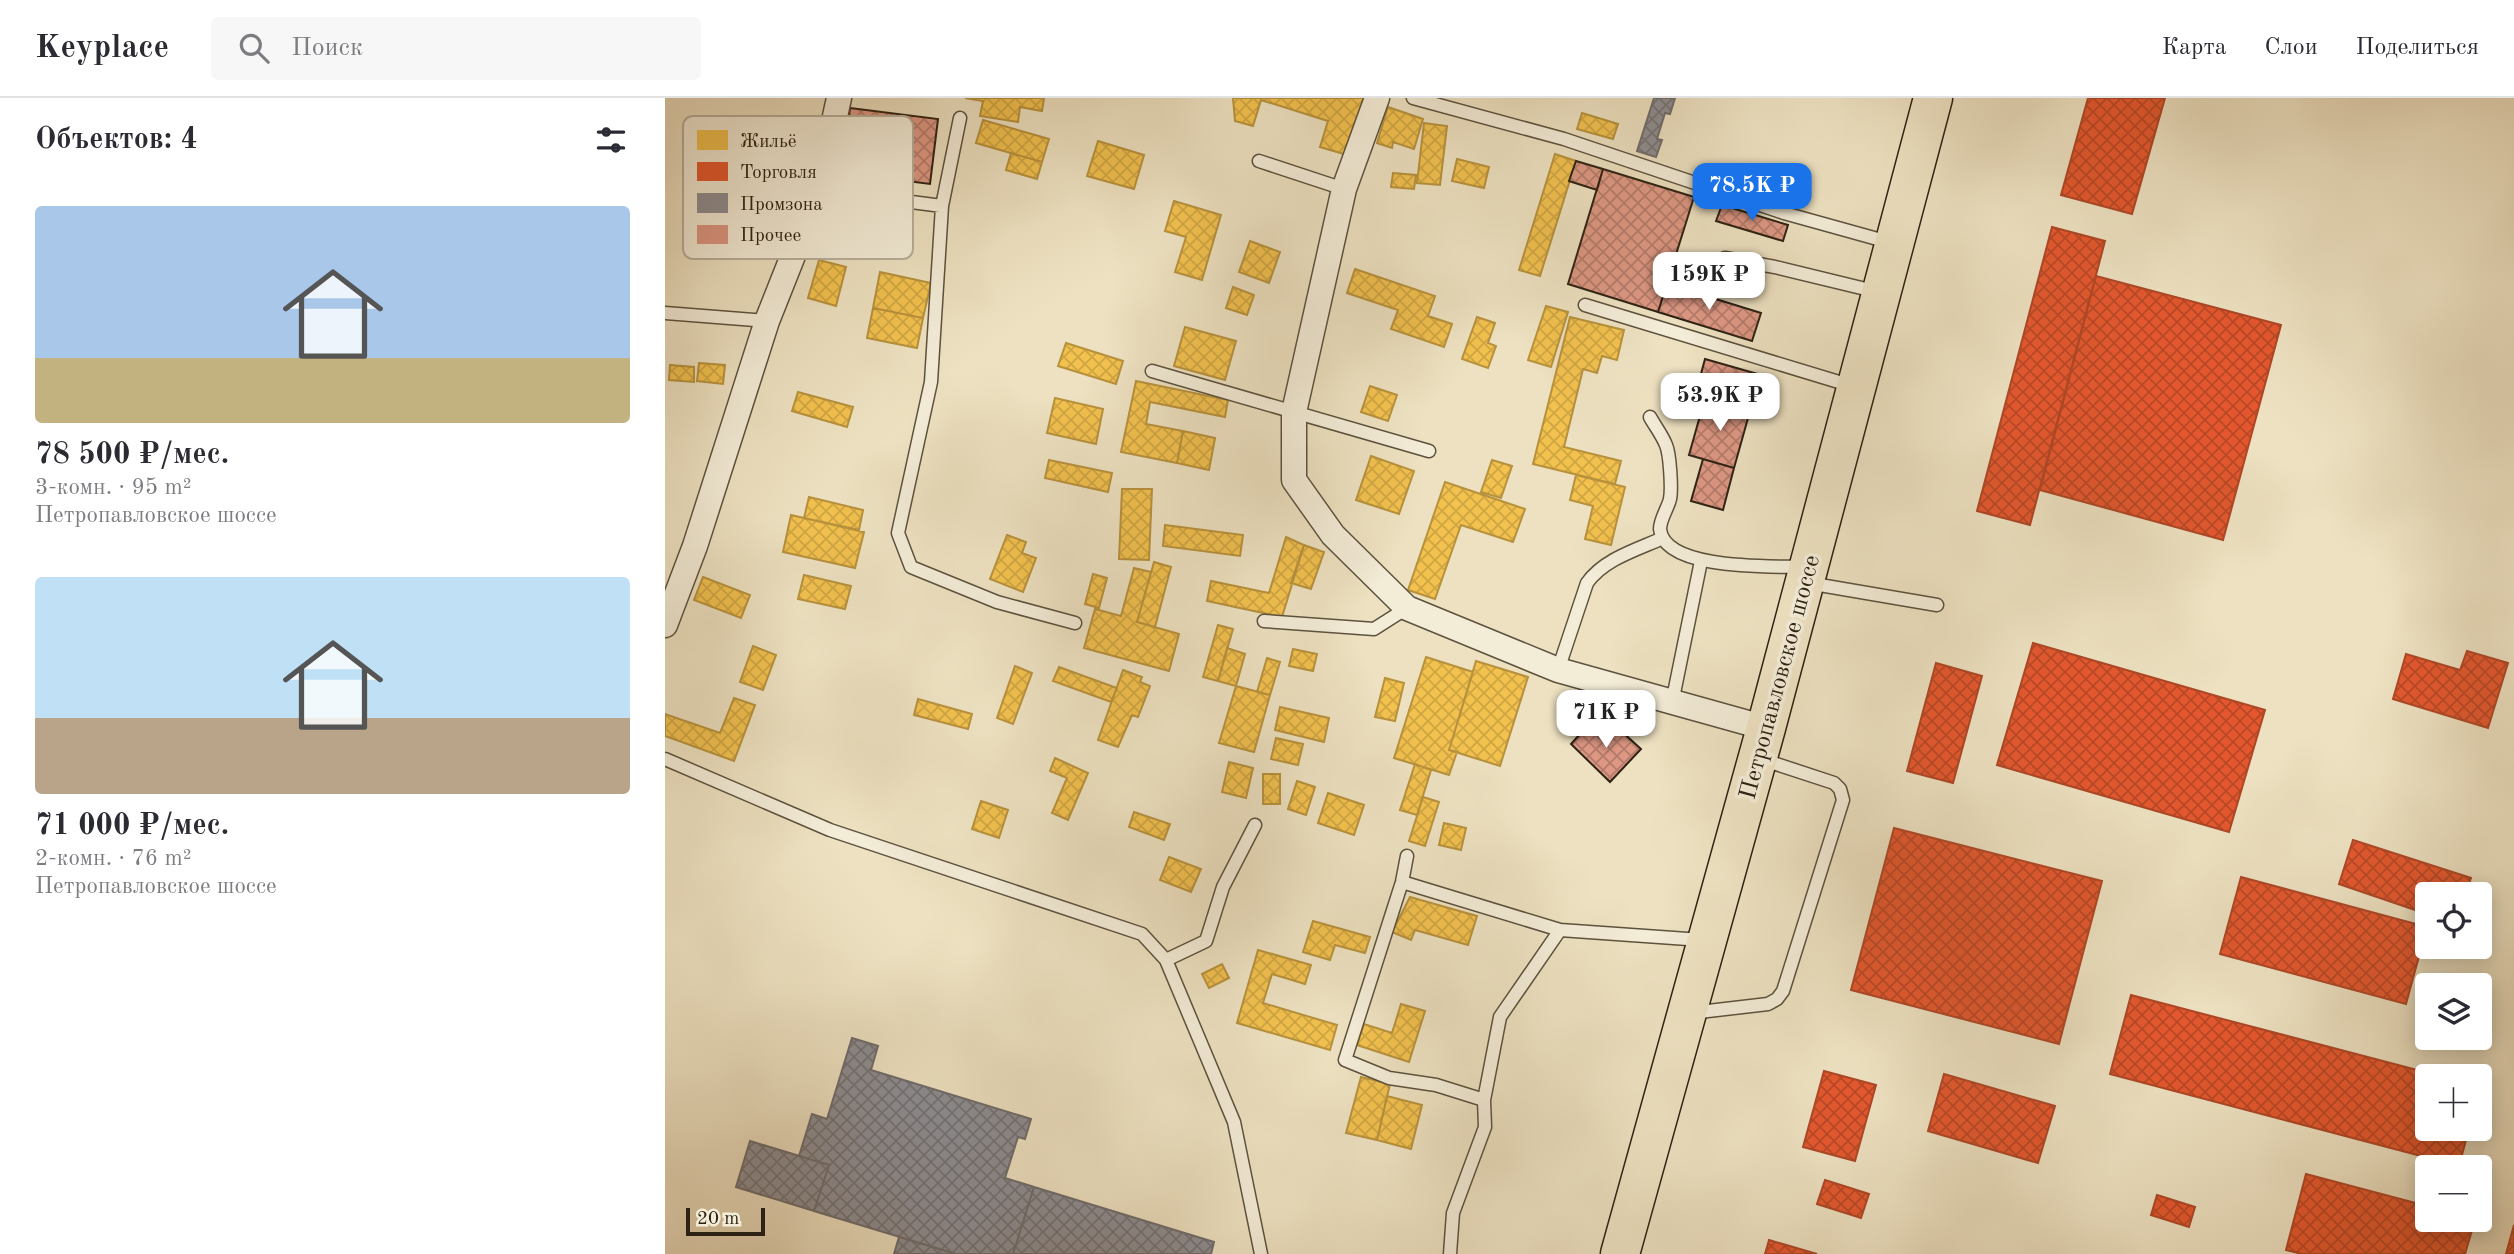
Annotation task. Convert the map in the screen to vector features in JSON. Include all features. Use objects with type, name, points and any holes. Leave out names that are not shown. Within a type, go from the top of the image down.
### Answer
[{"type":"main road","name":"Петропавловское шоссе","points":[[1620,1254],[1762,743],[1933,98]]},
{"type":"street","points":[[835,116],[839,98]]},
{"type":"street","points":[[1377,98],[1343,189],[1294,412],[1294,480],[1333,535],[1407,608],[1559,670],[1672,703],[1762,743]]},
{"type":"street","points":[[665,625],[695,545],[767,321],[792,259]]},
{"type":"lane","points":[[1413,98],[1564,139],[1784,213],[1894,244]]},
{"type":"lane","points":[[960,117],[942,206],[931,382],[898,533],[911,567],[997,602],[1075,623]]},
{"type":"lane","points":[[1259,161],[1343,189]]},
{"type":"lane","points":[[913,202],[942,206]]},
{"type":"lane","points":[[1725,258],[1882,293]]},
{"type":"lane","points":[[1585,305],[1856,387]]},
{"type":"lane","points":[[665,313],[767,321]]},
{"type":"lane","points":[[1152,371],[1429,451]]},
{"type":"lane","points":[[1650,417],[1668,447],[1671,496],[1660,527],[1663,538],[1673,549],[1701,561],[1806,575],[1937,605]]},
{"type":"lane","points":[[1559,670],[1587,583],[1594,572],[1663,538]]},
{"type":"lane","points":[[1672,703],[1701,561]]},
{"type":"lane","points":[[1264,621],[1374,629],[1407,608]]},
{"type":"lane","points":[[1686,1013],[1768,1004],[1777,999],[1783,991],[1843,800],[1840,789],[1834,783],[1762,743]]},
{"type":"lane","points":[[665,759],[830,830],[1142,934],[1166,960],[1234,1122],[1261,1254]]},
{"type":"lane","points":[[1166,960],[1206,941],[1223,887],[1255,825]]},
{"type":"lane","points":[[1407,856],[1402,882],[1345,1060],[1389,1078],[1436,1086],[1484,1100]]},
{"type":"lane","points":[[1402,882],[1560,930],[1706,940]]},
{"type":"lane","points":[[1450,1254],[1453,1213],[1485,1127],[1484,1100],[1500,1017],[1560,930]]},
{"type":"building: Жильё","points":[[965,98],[1044,98],[1042,111],[1020,107],[1018,122],[980,116],[983,101]]},
{"type":"building: Жильё","points":[[1233,98],[1365,98],[1347,155],[1320,147],[1328,121],[1261,100],[1253,126],[1235,121]]},
{"type":"building: Жильё","points":[[1388,107],[1423,119],[1414,149],[1393,142],[1392,148],[1377,143]]},
{"type":"building: Жильё","points":[[1582,113],[1618,124],[1613,139],[1577,129]]},
{"type":"building: Жильё","points":[[983,120],[1049,139],[1042,162],[976,143]]},
{"type":"building: Жильё","points":[[1424,123],[1447,126],[1440,185],[1417,183]]},
{"type":"building: Жильё","points":[[1098,141],[1144,155],[1134,189],[1087,176]]},
{"type":"building: Жильё","points":[[1011,153],[1042,162],[1037,179],[1006,170]]},
{"type":"building: Жильё","points":[[1555,154],[1576,161],[1540,276],[1519,270]]},
{"type":"building: Жильё","points":[[1457,159],[1489,167],[1484,188],[1452,181]]},
{"type":"building: Жильё","points":[[1393,173],[1416,175],[1414,189],[1391,187]]},
{"type":"building: Жильё","points":[[1174,201],[1221,215],[1202,280],[1175,272],[1186,237],[1165,231]]},
{"type":"building: Жильё","points":[[1250,241],[1280,252],[1269,283],[1239,272]]},
{"type":"building: Жильё","points":[[819,260],[846,267],[836,306],[808,298]]},
{"type":"building: Жильё","points":[[1355,269],[1435,296],[1428,316],[1452,324],[1444,347],[1391,329],[1398,310],[1347,293]]},
{"type":"building: Жильё","points":[[880,272],[931,283],[923,318],[873,308]]},
{"type":"building: Жильё","points":[[1233,287],[1254,295],[1247,315],[1226,308]]},
{"type":"building: Жильё","points":[[1546,306],[1568,312],[1551,367],[1528,360]]},
{"type":"building: Жильё","points":[[873,308],[923,318],[917,348],[867,338]]},
{"type":"building: Жильё","points":[[1477,317],[1495,323],[1488,343],[1496,346],[1488,368],[1462,359]]},
{"type":"building: Жильё","points":[[1570,317],[1624,330],[1617,360],[1602,356],[1597,373],[1583,369],[1564,447],[1621,461],[1615,484],[1533,464]]},
{"type":"building: Жильё","points":[[1185,327],[1236,341],[1225,380],[1174,366]]},
{"type":"building: Жильё","points":[[1066,343],[1123,361],[1116,384],[1058,366]]},
{"type":"building: Жильё","points":[[699,363],[725,365],[723,384],[697,381]]},
{"type":"building: Жильё","points":[[670,365],[694,367],[694,382],[669,380]]},
{"type":"building: Жильё","points":[[1136,381],[1228,400],[1225,417],[1150,402],[1146,424],[1183,431],[1177,463],[1121,452]]},
{"type":"building: Жильё","points":[[1370,386],[1397,395],[1388,421],[1361,412]]},
{"type":"building: Жильё","points":[[798,392],[853,407],[847,427],[792,411]]},
{"type":"building: Жильё","points":[[1055,398],[1103,409],[1096,444],[1047,433]]},
{"type":"building: Жильё","points":[[1183,431],[1215,438],[1209,470],[1177,463]]},
{"type":"building: Жильё","points":[[1371,456],[1414,471],[1399,514],[1356,500]]},
{"type":"building: Жильё","points":[[1049,460],[1112,473],[1108,492],[1045,478]]},
{"type":"building: Жильё","points":[[1492,460],[1512,466],[1501,498],[1481,492]]},
{"type":"building: Жильё","points":[[1576,475],[1625,487],[1611,545],[1585,539],[1593,506],[1570,500]]},
{"type":"building: Жильё","points":[[1445,482],[1525,509],[1513,542],[1461,525],[1435,599],[1408,590]]},
{"type":"building: Жильё","points":[[1122,489],[1152,489],[1149,560],[1119,559]]},
{"type":"building: Жильё","points":[[809,497],[863,510],[859,530],[804,518]]},
{"type":"building: Жильё","points":[[791,515],[864,532],[855,568],[783,552]]},
{"type":"building: Жильё","points":[[1165,525],[1243,535],[1240,556],[1163,546]]},
{"type":"building: Жильё","points":[[1007,535],[1026,542],[1022,553],[1036,558],[1023,592],[990,579]]},
{"type":"building: Жильё","points":[[1286,537],[1304,545],[1282,617],[1207,601],[1211,581],[1269,593]]},
{"type":"building: Жильё","points":[[1304,545],[1324,552],[1311,589],[1291,583]]},
{"type":"building: Жильё","points":[[1154,562],[1171,567],[1155,627],[1137,622]]},
{"type":"building: Жильё","points":[[1134,568],[1151,572],[1137,622],[1179,634],[1169,671],[1084,648],[1095,609],[1121,616]]},
{"type":"building: Жильё","points":[[1093,574],[1107,578],[1099,608],[1085,604]]},
{"type":"building: Жильё","points":[[804,575],[851,586],[845,609],[798,599]]},
{"type":"building: Жильё","points":[[703,577],[750,595],[741,618],[694,600]]},
{"type":"building: Жильё","points":[[1218,625],[1233,629],[1218,681],[1203,677]]},
{"type":"building: Жильё","points":[[753,646],[776,655],[763,690],[740,682]]},
{"type":"building: Жильё","points":[[1227,648],[1245,654],[1236,686],[1218,681]]},
{"type":"building: Жильё","points":[[1293,649],[1317,654],[1313,671],[1289,666]]},
{"type":"building: Жильё","points":[[1426,657],[1473,672],[1449,750],[1457,752],[1449,775],[1394,758]]},
{"type":"building: Жильё","points":[[1267,658],[1280,662],[1270,695],[1257,692]]},
{"type":"building: Жильё","points":[[1476,661],[1528,677],[1500,766],[1449,750]]},
{"type":"building: Жильё","points":[[1015,666],[1032,673],[1013,724],[997,718]]},
{"type":"building: Жильё","points":[[1059,667],[1117,688],[1111,702],[1053,681]]},
{"type":"building: Жильё","points":[[1123,670],[1142,677],[1140,682],[1150,686],[1138,717],[1132,715],[1118,747],[1098,740]]},
{"type":"building: Жильё","points":[[1385,678],[1404,683],[1395,721],[1375,717]]},
{"type":"building: Жильё","points":[[1236,686],[1270,695],[1254,752],[1219,743]]},
{"type":"building: Жильё","points":[[734,698],[755,705],[734,761],[665,736],[665,714],[720,733]]},
{"type":"building: Жильё","points":[[918,699],[972,714],[968,729],[914,715]]},
{"type":"building: Жильё","points":[[1280,707],[1329,718],[1324,742],[1275,730]]},
{"type":"building: Жильё","points":[[1276,738],[1303,744],[1298,765],[1271,759]]},
{"type":"building: Жильё","points":[[1055,758],[1088,773],[1068,820],[1052,813],[1067,778],[1050,771]]},
{"type":"building: Жильё","points":[[1229,762],[1253,768],[1246,798],[1222,792]]},
{"type":"building: Жильё","points":[[1415,764],[1431,770],[1417,815],[1400,810]]},
{"type":"building: Жильё","points":[[1263,774],[1280,774],[1280,804],[1263,804]]},
{"type":"building: Жильё","points":[[1297,781],[1315,787],[1306,815],[1288,809]]},
{"type":"building: Жильё","points":[[1328,793],[1364,805],[1354,835],[1318,823]]},
{"type":"building: Жильё","points":[[1423,797],[1439,802],[1425,846],[1409,841]]},
{"type":"building: Жильё","points":[[981,801],[1008,810],[999,838],[972,829]]},
{"type":"building: Жильё","points":[[1134,812],[1170,824],[1164,840],[1129,827]]},
{"type":"building: Жильё","points":[[1444,823],[1466,828],[1461,850],[1439,845]]},
{"type":"building: Жильё","points":[[1169,857],[1201,869],[1191,892],[1160,880]]},
{"type":"building: Жильё","points":[[1410,897],[1477,916],[1468,945],[1415,930],[1411,940],[1392,932]]},
{"type":"building: Жильё","points":[[1313,921],[1370,937],[1365,953],[1335,945],[1330,960],[1303,952]]},
{"type":"building: Жильё","points":[[1258,950],[1311,965],[1305,984],[1272,974],[1263,1003],[1337,1025],[1330,1050],[1237,1023]]},
{"type":"building: Жильё","points":[[1222,964],[1229,978],[1209,988],[1202,974]]},
{"type":"building: Жильё","points":[[1401,1004],[1425,1011],[1409,1062],[1357,1045],[1364,1024],[1392,1033]]},
{"type":"building: Жильё","points":[[1361,1077],[1390,1084],[1377,1140],[1346,1133]]},
{"type":"building: Жильё","points":[[1387,1096],[1422,1105],[1411,1149],[1377,1140]]},
{"type":"building: Торговля","points":[[2088,98],[2165,98],[2132,214],[2061,195]]},
{"type":"building: Торговля","points":[[2052,227],[2105,241],[2030,525],[1977,511]]},
{"type":"building: Торговля","points":[[2096,276],[2281,325],[2223,540],[2040,490]]},
{"type":"building: Торговля","points":[[2033,643],[2265,710],[2229,832],[1997,765]]},
{"type":"building: Торговля","points":[[2467,651],[2508,663],[2488,728],[2393,699],[2406,654],[2460,670]]},
{"type":"building: Торговля","points":[[1936,663],[1982,676],[1953,783],[1907,771]]},
{"type":"building: Торговля","points":[[1894,828],[2102,881],[2059,1044],[1851,990]]},
{"type":"building: Торговля","points":[[2353,840],[2471,878],[2470,882],[2415,882],[2415,910],[2339,884]]},
{"type":"building: Торговля","points":[[2241,877],[2415,924],[2415,959],[2418,959],[2406,1004],[2220,954]]},
{"type":"building: Торговля","points":[[2131,995],[2415,1069],[2415,1141],[2466,1141],[2462,1155],[2417,1155],[2110,1074]]},
{"type":"building: Торговля","points":[[1824,1071],[1876,1085],[1855,1161],[1803,1147]]},
{"type":"building: Торговля","points":[[1944,1074],[2055,1106],[2038,1163],[1928,1131]]},
{"type":"building: Торговля","points":[[2306,1174],[2415,1203],[2415,1232],[2471,1232],[2465,1254],[2302,1254],[2286,1250]]},
{"type":"building: Торговля","points":[[1825,1180],[1869,1194],[1861,1218],[1817,1204]]},
{"type":"building: Торговля","points":[[2157,1195],[2195,1207],[2189,1227],[2151,1215]]},
{"type":"building: Торговля","points":[[2514,1225],[2514,1254],[2506,1254]]},
{"type":"building: Торговля","points":[[1769,1240],[1817,1254],[1765,1254]]},
{"type":"building: Промзона","points":[[1654,98],[1675,98],[1670,114],[1665,113],[1657,139],[1662,140],[1656,157],[1637,151]]},
{"type":"building: Промзона","points":[[852,1038],[878,1046],[871,1070],[1031,1119],[1025,1139],[1018,1137],[1005,1178],[1034,1187],[1013,1254],[956,1254],[814,1211],[829,1165],[799,1156],[812,1114],[827,1119]]},
{"type":"building: Промзона","points":[[750,1141],[829,1165],[814,1211],[736,1187]]},
{"type":"building: Промзона","points":[[1034,1187],[1214,1242],[1211,1254],[1013,1254]]},
{"type":"building: Промзона","points":[[899,1237],[956,1254],[894,1254]]},
{"type":"building: Прочее","points":[[850,108],[938,119],[930,184],[913,182],[913,116],[849,116]]},
{"type":"building: Прочее","points":[[1576,161],[1603,169],[1597,190],[1569,181]]},
{"type":"building: Прочее","points":[[1603,169],[1694,197],[1658,312],[1568,284]]},
{"type":"building: Прочее","points":[[1722,205],[1788,225],[1783,241],[1716,221]]},
{"type":"building: Прочее","points":[[1667,284],[1761,313],[1752,341],[1658,312]]},
{"type":"building: Прочее","points":[[1705,359],[1761,375],[1750,411],[1695,396]]},
{"type":"building: Прочее","points":[[1705,398],[1750,411],[1734,468],[1689,455]]},
{"type":"building: Прочее","points":[[1703,459],[1734,468],[1723,510],[1691,501]]},
{"type":"building: Прочее","points":[[1591,722],[1609,739],[1619,729],[1641,749],[1610,782],[1571,744]]}]
